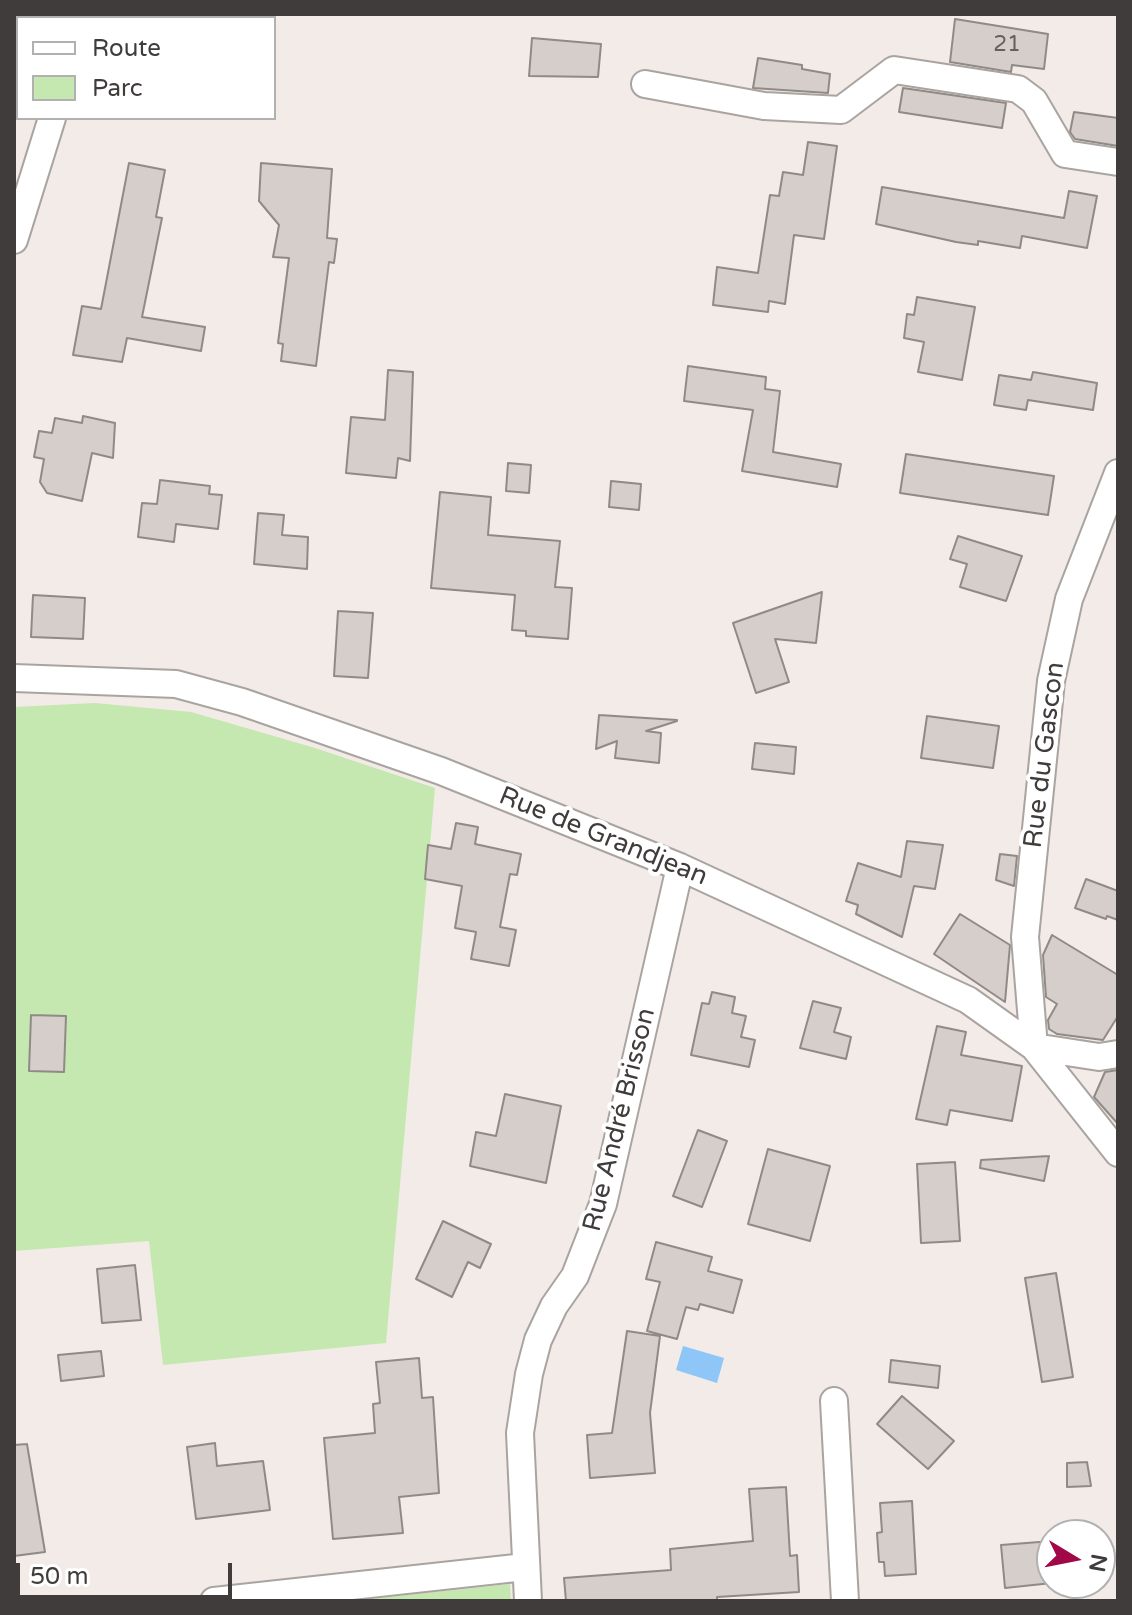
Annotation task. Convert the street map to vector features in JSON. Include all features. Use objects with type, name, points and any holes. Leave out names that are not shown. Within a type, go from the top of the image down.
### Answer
[{"type":"street","points":[[645,84],[764,106],[841,110],[894,70],[1018,89],[1034,101],[1065,154],[1118,162]]},
{"type":"street","points":[[14,240],[51,120]]},
{"type":"street","name":"Rue du Gascon","points":[[1034,1047],[1025,937],[1051,681],[1069,599],[1118,473]]},
{"type":"street","name":"Rue de Grandjean","points":[[14,678],[176,684],[242,702],[441,771],[680,867],[968,1000],[1034,1047],[1118,1153]]},
{"type":"street","name":"Rue André Brisson","points":[[528,1601],[520,1433],[529,1374],[538,1340],[554,1306],[575,1276],[603,1204],[680,867]]},
{"type":"street","points":[[1034,1047],[1099,1057],[1118,1054]]},
{"type":"street","points":[[834,1401],[845,1601]]},
{"type":"street","points":[[214,1601],[525,1567]]},
{"type":"green space","points":[[95,703],[191,712],[315,748],[435,788],[386,1343],[163,1365],[149,1241],[14,1251],[14,707]]},
{"type":"green space","points":[[510,1584],[511,1601],[348,1601]]},
{"type":"water","points":[[683,1346],[724,1358],[717,1383],[676,1370]]},
{"type":"building","points":[[955,19],[1048,34],[1044,69],[1012,65],[1011,72],[950,62]]},
{"type":"building","points":[[532,38],[601,44],[598,77],[529,76]]},
{"type":"building","points":[[758,58],[802,65],[802,69],[830,74],[828,93],[753,88]]},
{"type":"building","points":[[903,88],[1006,103],[1002,128],[899,112]]},
{"type":"building","points":[[1074,112],[1118,118],[1118,146],[1075,139],[1070,132]]},
{"type":"building","points":[[808,142],[837,146],[824,239],[794,235],[785,304],[769,301],[768,312],[713,305],[717,267],[758,273],[770,195],[779,196],[783,172],[803,175]]},
{"type":"building","points":[[129,163],[165,170],[156,217],[162,218],[142,317],[205,327],[201,351],[127,338],[122,362],[73,355],[82,306],[101,309]]},
{"type":"building","points":[[261,163],[332,169],[327,238],[337,239],[334,263],[329,262],[316,366],[281,361],[283,344],[278,343],[289,258],[273,257],[279,225],[259,201]]},
{"type":"building","points":[[882,187],[1064,218],[1069,191],[1097,196],[1087,248],[1022,236],[1020,248],[978,241],[978,245],[956,242],[876,224]]},
{"type":"building","points":[[917,297],[975,307],[962,380],[918,372],[924,342],[904,338],[907,314],[914,315]]},
{"type":"building","points":[[688,366],[766,377],[765,389],[780,391],[773,452],[841,464],[837,487],[742,471],[753,410],[684,401]]},
{"type":"building","points":[[388,370],[413,372],[410,461],[398,458],[396,478],[346,473],[351,417],[385,420]]},
{"type":"building","points":[[1033,372],[1097,383],[1093,410],[1028,400],[1026,410],[994,405],[999,375],[1031,380]]},
{"type":"building","points":[[83,416],[115,423],[113,458],[92,453],[82,501],[47,493],[40,482],[44,459],[34,457],[39,431],[52,433],[55,418],[82,423]]},
{"type":"building","points":[[906,454],[1054,476],[1048,515],[900,493]]},
{"type":"building","points":[[508,463],[531,465],[529,493],[506,491]]},
{"type":"building","points":[[160,480],[210,486],[209,494],[222,495],[218,529],[176,524],[174,542],[138,537],[142,503],[157,504]]},
{"type":"building","points":[[611,481],[641,484],[639,510],[609,507]]},
{"type":"building","points":[[440,492],[491,497],[488,535],[560,541],[555,587],[572,588],[568,639],[526,636],[526,631],[512,630],[515,595],[431,588]]},
{"type":"building","points":[[258,513],[284,515],[282,535],[308,537],[307,569],[254,564]]},
{"type":"building","points":[[958,536],[1022,556],[1006,601],[960,587],[967,564],[950,559]]},
{"type":"building","points":[[822,592],[816,643],[775,639],[789,682],[756,693],[733,623]]},
{"type":"building","points":[[33,595],[85,598],[83,639],[31,637]]},
{"type":"building","points":[[338,611],[373,613],[368,678],[334,676]]},
{"type":"building","points":[[599,715],[677,721],[646,731],[661,733],[659,763],[615,758],[617,741],[596,749]]},
{"type":"building","points":[[927,716],[999,726],[993,768],[921,758]]},
{"type":"building","points":[[755,743],[796,747],[794,774],[752,769]]},
{"type":"building","points":[[456,823],[478,827],[475,844],[521,854],[517,875],[510,874],[500,927],[516,930],[509,966],[471,959],[476,932],[455,928],[462,886],[425,879],[428,845],[451,849]]},
{"type":"building","points":[[907,841],[943,845],[935,889],[914,886],[902,937],[856,914],[858,905],[846,901],[858,863],[901,877]]},
{"type":"building","points":[[1000,854],[1017,856],[1014,886],[996,880]]},
{"type":"building","points":[[1086,879],[1118,891],[1118,920],[1075,908]]},
{"type":"building","points":[[960,914],[1010,945],[1005,1002],[934,954]]},
{"type":"building","points":[[1052,935],[1118,975],[1118,1016],[1103,1040],[1057,1034],[1049,1029],[1048,1020],[1057,1004],[1046,997],[1043,955]]},
{"type":"building","points":[[712,992],[735,997],[732,1013],[746,1016],[741,1037],[755,1040],[749,1067],[691,1055],[702,1003],[709,1004]]},
{"type":"building","points":[[813,1001],[841,1008],[834,1032],[851,1037],[846,1059],[800,1048]]},
{"type":"building","points":[[31,1015],[66,1016],[64,1072],[29,1071]]},
{"type":"building","points":[[937,1026],[966,1032],[961,1055],[1022,1066],[1012,1121],[950,1110],[947,1125],[916,1119]]},
{"type":"building","points":[[1118,1070],[1118,1124],[1094,1097],[1105,1072]]},
{"type":"building","points":[[505,1094],[561,1106],[546,1183],[470,1166],[476,1132],[496,1136]]},
{"type":"building","points":[[698,1130],[727,1141],[702,1207],[673,1196]]},
{"type":"building","points":[[768,1149],[830,1166],[810,1241],[748,1224]]},
{"type":"building","points":[[1049,1156],[1044,1181],[980,1168],[981,1160]]},
{"type":"building","points":[[955,1162],[960,1241],[921,1243],[917,1164]]},
{"type":"building","points":[[443,1221],[491,1244],[480,1268],[468,1262],[452,1297],[416,1279]]},
{"type":"building","points":[[656,1242],[712,1257],[708,1271],[742,1280],[733,1313],[700,1304],[698,1310],[686,1307],[677,1339],[647,1331],[660,1282],[646,1279]]},
{"type":"building","points":[[135,1265],[141,1320],[102,1323],[97,1269]]},
{"type":"building","points":[[1056,1273],[1073,1377],[1042,1382],[1025,1278]]},
{"type":"building","points":[[627,1331],[660,1336],[650,1413],[655,1473],[590,1478],[587,1435],[612,1433]]},
{"type":"building","points":[[101,1351],[104,1376],[61,1381],[58,1355]]},
{"type":"building","points":[[419,1358],[422,1398],[433,1397],[439,1493],[399,1497],[403,1533],[333,1539],[324,1438],[375,1433],[373,1404],[380,1403],[376,1362]]},
{"type":"building","points":[[891,1360],[940,1366],[938,1388],[889,1382]]},
{"type":"building","points":[[902,1396],[954,1441],[928,1469],[877,1424]]},
{"type":"building","points":[[215,1443],[217,1466],[263,1461],[270,1510],[196,1519],[187,1447]]},
{"type":"building","points":[[27,1444],[45,1552],[14,1556],[14,1445]]},
{"type":"building","points":[[1087,1462],[1091,1486],[1067,1487],[1067,1463]]},
{"type":"building","points":[[786,1487],[790,1556],[797,1555],[799,1592],[717,1597],[717,1601],[566,1601],[564,1578],[671,1570],[670,1549],[753,1541],[749,1489]]},
{"type":"building","points":[[912,1501],[916,1574],[885,1576],[884,1562],[879,1562],[877,1533],[882,1532],[880,1503]]},
{"type":"building","points":[[1036,1542],[1036,1585],[1005,1588],[1001,1545]]}]
